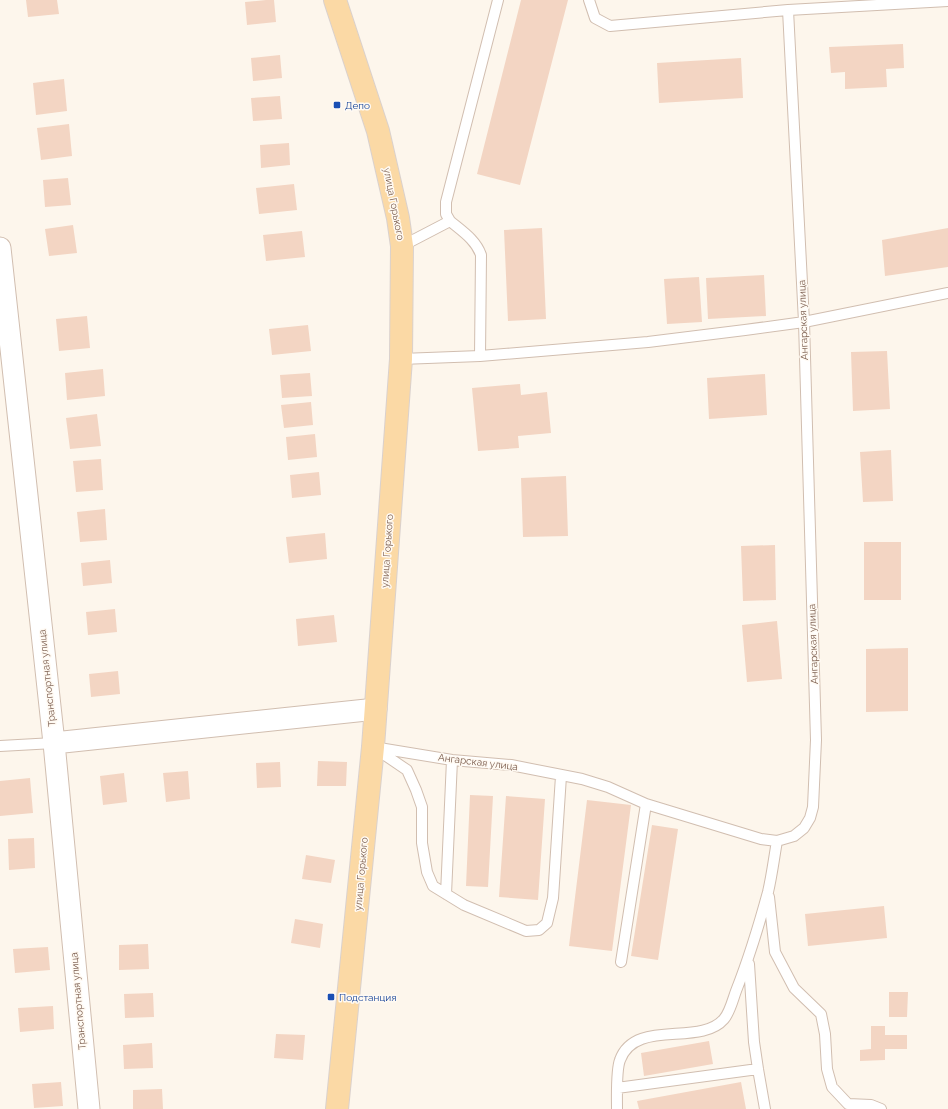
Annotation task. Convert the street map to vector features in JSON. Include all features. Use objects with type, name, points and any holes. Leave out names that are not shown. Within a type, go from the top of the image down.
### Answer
[{"type":"main road","name":"улица Горького","points":[[335,0],[378,131],[398,218],[402,246],[401,359],[376,709],[337,1109]]},
{"type":"street","name":"Транспортная улица","points":[[0,248],[54,743],[89,1109]]},
{"type":"street","points":[[54,743],[376,709]]},
{"type":"lane","points":[[480,356],[481,255],[478,247],[465,233],[450,221],[446,214],[446,202],[498,0]]},
{"type":"lane","points":[[589,0],[595,18],[610,26],[788,10],[948,1]]},
{"type":"lane","name":"Ангарская улица","points":[[373,747],[452,760],[511,765],[582,779],[608,787],[646,804],[730,831],[761,839],[777,841],[794,836],[804,828],[810,818],[813,799],[816,740],[804,322],[788,10]]},
{"type":"lane","points":[[402,246],[450,221]]},
{"type":"lane","points":[[401,359],[480,356],[648,342],[804,322],[948,293]]},
{"type":"lane","points":[[0,746],[54,743]]},
{"type":"lane","points":[[373,747],[407,770],[416,790],[422,807],[422,843],[427,872],[433,886],[464,905],[526,931],[539,930],[547,923],[553,898],[561,776]]},
{"type":"lane","points":[[446,894],[452,760]]},
{"type":"lane","points":[[620,962],[646,804]]},
{"type":"lane","points":[[617,1109],[617,1088],[620,1061],[626,1050],[636,1041],[649,1037],[705,1030],[717,1026],[726,1017],[748,960],[768,891],[777,841]]},
{"type":"lane","points":[[768,891],[775,952],[794,988],[821,1014],[825,1034],[827,1069],[832,1088],[848,1104],[871,1105],[881,1109]]},
{"type":"lane","points":[[748,960],[758,1069],[765,1109]]},
{"type":"lane","points":[[617,1088],[758,1069]]},
{"type":"building","points":[[26,0],[57,0],[59,14],[28,17]]},
{"type":"building","points":[[274,0],[276,22],[247,25],[245,2]]},
{"type":"building","points":[[521,0],[568,0],[520,185],[477,174]]},
{"type":"building","points":[[903,44],[904,68],[886,69],[887,87],[845,89],[845,72],[831,73],[829,47]]},
{"type":"building","points":[[280,55],[282,78],[253,81],[251,58]]},
{"type":"building","points":[[741,58],[743,98],[659,103],[657,63]]},
{"type":"building","points":[[64,79],[67,111],[36,115],[33,83]]},
{"type":"building","points":[[280,96],[282,119],[253,121],[251,98]]},
{"type":"building","points":[[69,124],[72,156],[41,160],[37,128]]},
{"type":"building","points":[[289,143],[290,165],[261,168],[260,145]]},
{"type":"building","points":[[68,178],[71,205],[45,207],[43,180]]},
{"type":"building","points":[[294,184],[297,210],[259,214],[256,188]]},
{"type":"building","points":[[73,225],[77,253],[49,256],[45,229]]},
{"type":"building","points":[[542,228],[546,319],[508,321],[504,230]]},
{"type":"building","points":[[948,228],[948,267],[885,276],[882,240]]},
{"type":"building","points":[[302,231],[305,257],[266,261],[263,235]]},
{"type":"building","points":[[764,275],[766,316],[708,319],[706,278]]},
{"type":"building","points":[[699,277],[702,322],[667,324],[664,279]]},
{"type":"building","points":[[87,316],[90,348],[59,351],[56,319]]},
{"type":"building","points":[[308,325],[311,351],[272,355],[269,329]]},
{"type":"building","points":[[887,351],[890,409],[853,411],[851,352]]},
{"type":"building","points":[[103,369],[105,396],[67,400],[65,373]]},
{"type":"building","points":[[310,373],[312,396],[282,398],[280,375]]},
{"type":"building","points":[[765,374],[767,415],[709,419],[707,378]]},
{"type":"building","points":[[520,384],[521,395],[547,392],[551,433],[518,436],[519,448],[478,451],[472,388]]},
{"type":"building","points":[[311,402],[313,425],[284,428],[281,405]]},
{"type":"building","points":[[97,414],[101,446],[70,449],[66,418]]},
{"type":"building","points":[[315,434],[317,457],[288,460],[286,437]]},
{"type":"building","points":[[891,450],[893,501],[863,502],[860,452]]},
{"type":"building","points":[[101,459],[103,490],[76,492],[73,461]]},
{"type":"building","points":[[319,472],[321,495],[292,498],[290,475]]},
{"type":"building","points":[[566,476],[568,536],[523,537],[521,478]]},
{"type":"building","points":[[105,509],[107,540],[80,542],[77,512]]},
{"type":"building","points":[[325,533],[327,559],[289,563],[286,537]]},
{"type":"building","points":[[864,542],[901,542],[901,600],[864,600]]},
{"type":"building","points":[[775,545],[776,600],[743,601],[741,546]]},
{"type":"building","points":[[110,560],[112,583],[83,586],[81,563]]},
{"type":"building","points":[[115,609],[117,632],[88,635],[86,612]]},
{"type":"building","points":[[334,615],[337,642],[298,646],[296,619]]},
{"type":"building","points":[[777,621],[782,679],[747,682],[742,625]]},
{"type":"building","points":[[908,648],[908,711],[866,712],[866,649]]},
{"type":"building","points":[[118,671],[120,694],[91,697],[89,674]]},
{"type":"building","points":[[318,761],[347,762],[346,786],[317,786]]},
{"type":"building","points":[[280,762],[281,787],[257,788],[256,763]]},
{"type":"building","points":[[188,771],[190,799],[166,802],[163,773]]},
{"type":"building","points":[[124,773],[127,802],[103,805],[100,776]]},
{"type":"building","points":[[30,778],[33,813],[0,816],[0,781]]},
{"type":"building","points":[[470,795],[493,796],[488,887],[466,886]]},
{"type":"building","points":[[506,796],[545,799],[538,900],[499,897]]},
{"type":"building","points":[[587,800],[631,805],[612,951],[569,946]]},
{"type":"building","points":[[652,825],[678,829],[658,960],[631,956]]},
{"type":"building","points":[[34,838],[35,868],[9,870],[8,839]]},
{"type":"building","points":[[306,855],[335,860],[331,883],[302,879]]},
{"type":"building","points":[[884,906],[887,938],[808,946],[805,914]]},
{"type":"building","points":[[295,919],[323,924],[320,948],[291,943]]},
{"type":"building","points":[[148,944],[149,969],[119,970],[119,945]]},
{"type":"building","points":[[48,947],[50,970],[15,973],[13,949]]},
{"type":"building","points":[[889,992],[908,992],[907,1017],[889,1017]]},
{"type":"building","points":[[153,993],[154,1017],[125,1018],[124,994]]},
{"type":"building","points":[[53,1006],[54,1029],[20,1032],[18,1008]]},
{"type":"building","points":[[871,1026],[885,1026],[885,1035],[907,1035],[907,1049],[885,1049],[885,1060],[860,1061],[860,1050],[871,1049]]},
{"type":"building","points":[[276,1034],[305,1035],[303,1060],[274,1058]]},
{"type":"building","points":[[709,1041],[713,1064],[644,1076],[641,1053]]},
{"type":"building","points":[[152,1043],[153,1068],[124,1069],[123,1045]]},
{"type":"building","points":[[61,1082],[63,1106],[34,1108],[32,1084]]},
{"type":"building","points":[[741,1082],[746,1109],[639,1109],[637,1101]]},
{"type":"building","points":[[162,1089],[163,1109],[133,1109],[133,1090]]},
{"type":"place","name":"Депо","points":[[337,105]]},
{"type":"place","name":"Подстанция","points":[[331,997]]}]
